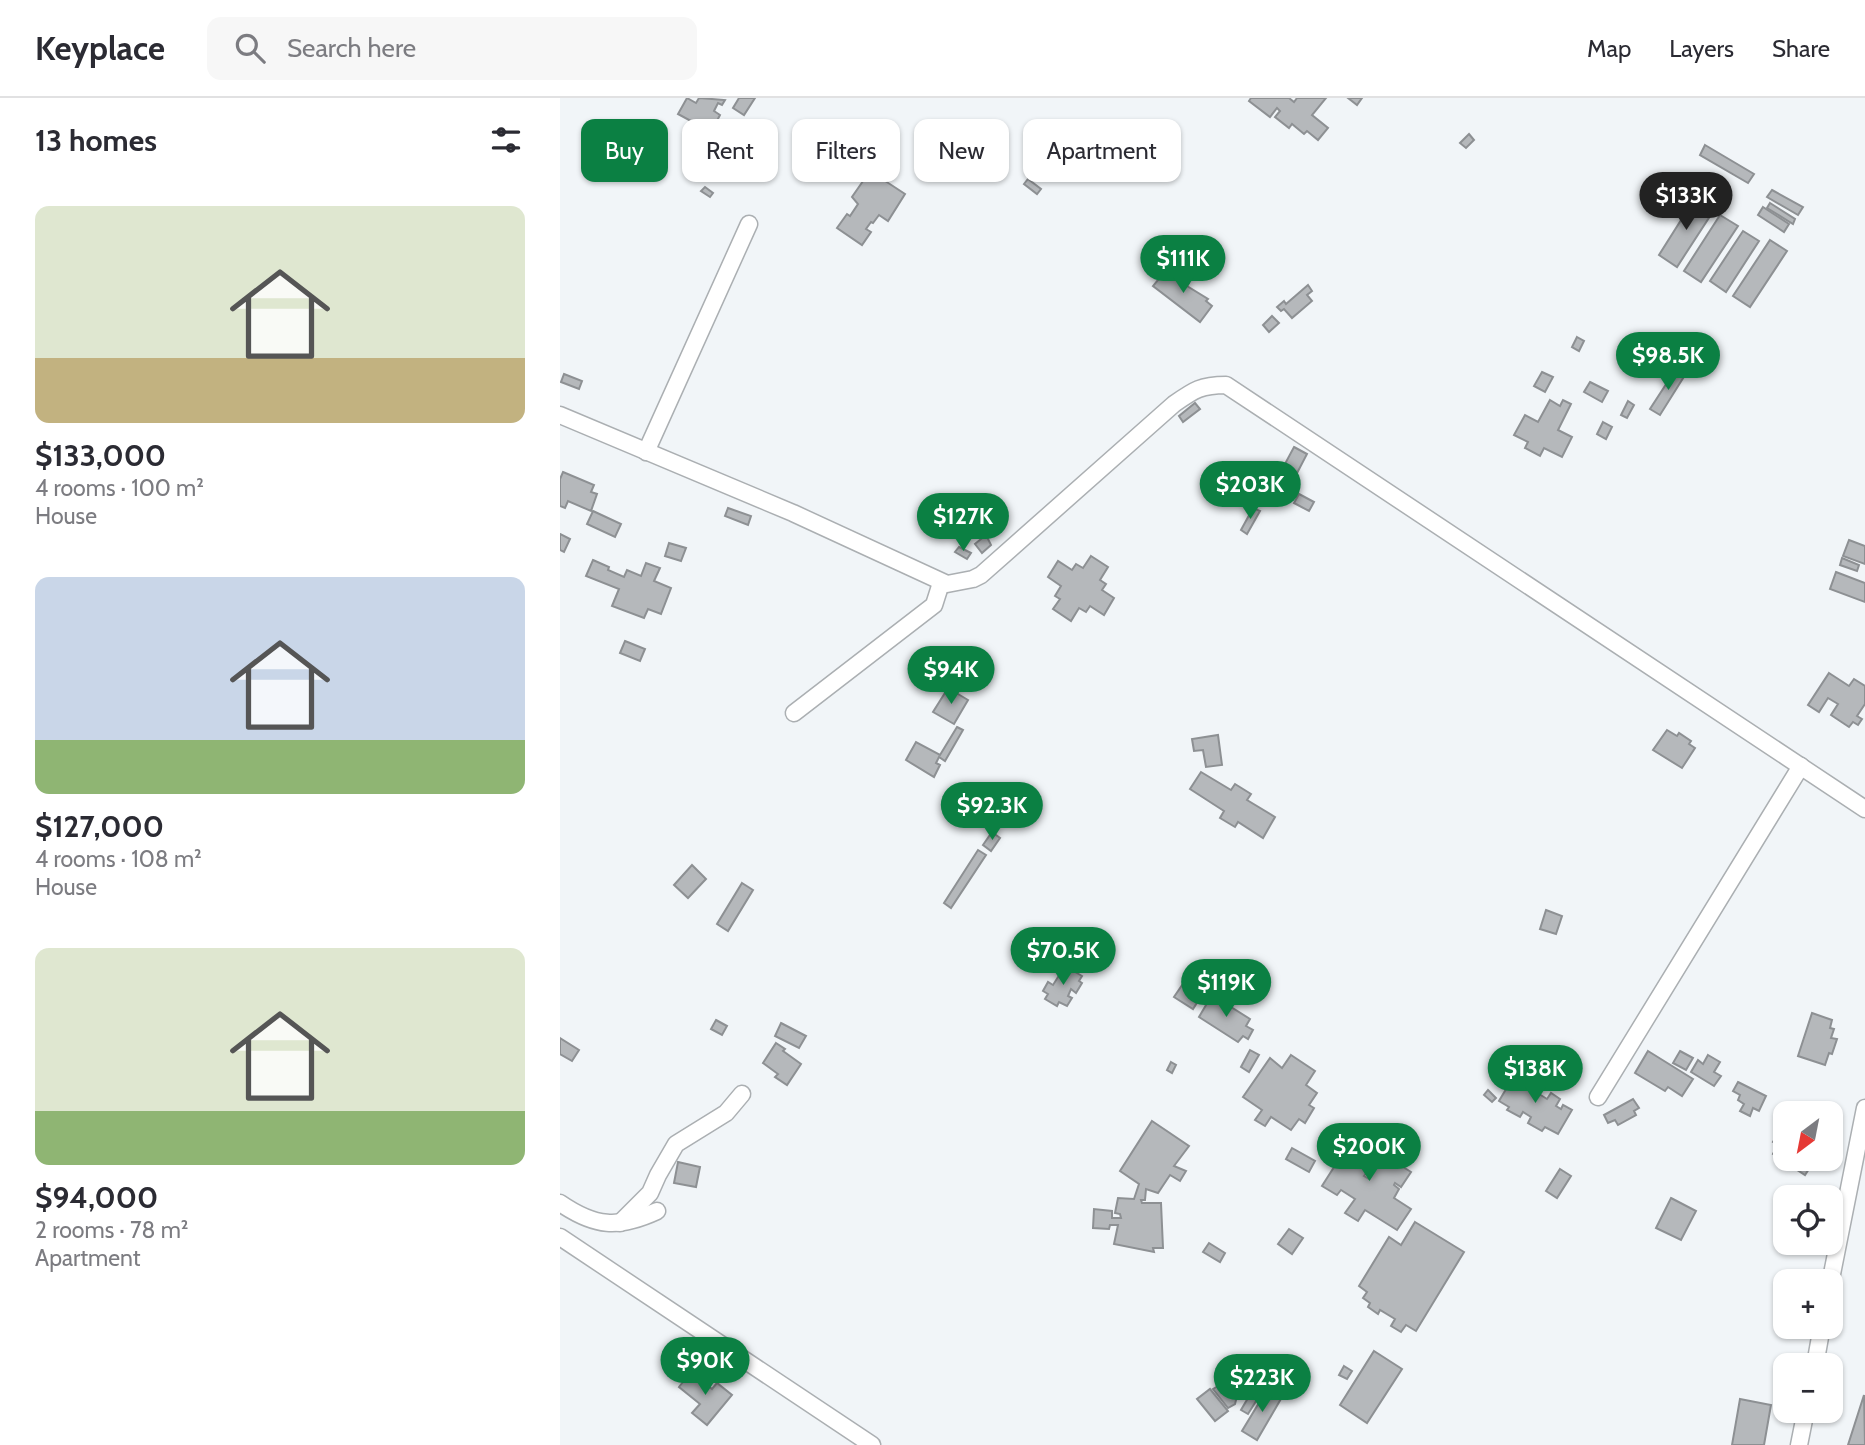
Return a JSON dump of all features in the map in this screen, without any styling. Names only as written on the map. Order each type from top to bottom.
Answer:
[{"type":"street","points":[[646,452],[749,223]]},
{"type":"street","points":[[560,415],[793,513],[941,583],[956,583],[981,575],[1174,404],[1194,390],[1208,385],[1226,385],[1865,809]]},
{"type":"street","points":[[794,713],[934,604],[941,583]]},
{"type":"street","points":[[1598,1097],[1801,766]]},
{"type":"street","points":[[620,1223],[650,1193],[676,1144],[726,1114],[742,1094]]},
{"type":"street","points":[[1833,1269],[1865,1108]]},
{"type":"street","points":[[560,1203],[592,1221],[620,1223],[657,1211]]},
{"type":"street","points":[[560,1237],[872,1445]]},
{"type":"street","points":[[1799,1445],[1803,1423]]},
{"type":"building","points":[[687,98],[696,103],[699,98],[725,100],[722,105],[718,103],[714,111],[720,115],[718,119],[687,119],[678,114]]},
{"type":"building","points":[[739,98],[755,98],[744,115],[733,108]]},
{"type":"building","points":[[1251,98],[1289,98],[1294,102],[1297,98],[1326,98],[1312,115],[1328,128],[1318,140],[1307,131],[1304,134],[1292,124],[1289,128],[1275,117],[1280,111],[1277,108],[1270,117],[1249,101]]},
{"type":"building","points":[[1348,98],[1362,98],[1357,105]]},
{"type":"building","points":[[1469,134],[1474,140],[1466,148],[1460,143]]},
{"type":"building","points":[[1705,145],[1754,174],[1748,183],[1700,155]]},
{"type":"building","points":[[862,182],[887,182],[905,194],[888,221],[879,215],[871,222],[866,229],[871,232],[862,245],[837,228],[858,204],[852,197]]},
{"type":"building","points":[[1032,182],[1041,189],[1037,194],[1024,184]]},
{"type":"building","points":[[705,187],[713,193],[710,197],[701,191]]},
{"type":"building","points":[[1772,190],[1803,207],[1798,215],[1767,197]]},
{"type":"building","points":[[1695,198],[1714,210],[1677,267],[1659,255]]},
{"type":"building","points":[[1770,203],[1795,219],[1793,224],[1767,208]]},
{"type":"building","points":[[1763,207],[1789,224],[1784,232],[1758,215]]},
{"type":"building","points":[[1720,215],[1738,226],[1701,282],[1684,271]]},
{"type":"building","points":[[1743,231],[1759,241],[1726,292],[1710,281]]},
{"type":"building","points":[[1770,240],[1787,251],[1750,307],[1733,296]]},
{"type":"building","points":[[1166,270],[1173,275],[1175,273],[1189,283],[1187,286],[1208,299],[1206,301],[1212,306],[1200,322],[1153,286]]},
{"type":"building","points":[[1308,285],[1312,291],[1307,295],[1312,301],[1292,318],[1284,309],[1281,311],[1277,307],[1284,301],[1286,304]]},
{"type":"building","points":[[1272,316],[1279,323],[1269,332],[1263,325]]},
{"type":"building","points":[[1577,337],[1584,341],[1579,351],[1572,347]]},
{"type":"building","points":[[1676,369],[1685,375],[1660,415],[1650,409]]},
{"type":"building","points":[[1542,372],[1553,377],[1545,392],[1534,386]]},
{"type":"building","points":[[564,374],[582,381],[579,389],[561,382]]},
{"type":"building","points":[[1590,382],[1608,391],[1602,402],[1584,392]]},
{"type":"building","points":[[1550,400],[1560,406],[1563,400],[1571,404],[1558,430],[1572,437],[1562,457],[1544,448],[1540,456],[1525,448],[1528,442],[1514,435],[1525,415],[1538,422]]},
{"type":"building","points":[[1628,401],[1634,405],[1627,418],[1621,415]]},
{"type":"building","points":[[1195,403],[1200,409],[1183,422],[1179,416]]},
{"type":"building","points":[[1603,422],[1612,427],[1606,439],[1597,434]]},
{"type":"building","points":[[1294,447],[1307,454],[1284,498],[1271,490]]},
{"type":"building","points":[[563,472],[594,485],[591,492],[597,494],[591,511],[568,501],[565,508],[560,506],[560,479]]},
{"type":"building","points":[[1299,494],[1314,502],[1309,511],[1294,503]]},
{"type":"building","points":[[728,508],[751,516],[748,525],[725,516]]},
{"type":"building","points":[[1253,508],[1260,511],[1247,534],[1241,530]]},
{"type":"building","points":[[593,511],[621,524],[615,537],[587,524]]},
{"type":"building","points":[[560,534],[570,539],[564,552],[560,550]]},
{"type":"building","points":[[986,535],[991,545],[982,553],[975,544]]},
{"type":"building","points":[[1849,540],[1865,546],[1865,564],[1843,556]]},
{"type":"building","points":[[669,543],[686,548],[681,561],[665,556]]},
{"type":"building","points":[[959,547],[971,553],[967,559],[955,552]]},
{"type":"building","points":[[1091,556],[1108,567],[1100,580],[1106,584],[1102,590],[1114,598],[1104,615],[1090,606],[1086,612],[1079,608],[1071,621],[1053,609],[1060,599],[1055,596],[1061,586],[1048,577],[1058,561],[1072,570],[1076,564],[1083,568]]},
{"type":"building","points":[[1842,558],[1859,565],[1857,571],[1840,565]]},
{"type":"building","points":[[593,560],[624,577],[627,570],[641,576],[646,563],[660,568],[654,581],[671,588],[661,614],[648,609],[644,618],[612,606],[619,589],[586,576]]},
{"type":"building","points":[[1836,572],[1865,583],[1865,602],[1830,589]]},
{"type":"building","points":[[625,641],[645,649],[640,661],[620,653]]},
{"type":"building","points":[[1829,673],[1849,686],[1854,679],[1865,686],[1865,704],[1857,716],[1862,719],[1858,725],[1853,722],[1849,727],[1831,715],[1838,704],[1828,698],[1819,712],[1808,705]]},
{"type":"building","points":[[948,688],[968,700],[954,724],[933,712]]},
{"type":"building","points":[[957,727],[963,730],[945,761],[939,757],[936,763],[940,765],[934,777],[906,760],[916,742],[940,755]]},
{"type":"building","points":[[1667,730],[1677,736],[1679,733],[1691,741],[1689,744],[1695,748],[1682,768],[1653,750]]},
{"type":"building","points":[[1218,735],[1222,765],[1206,767],[1203,750],[1194,751],[1192,739]]},
{"type":"building","points":[[1201,772],[1231,790],[1235,784],[1251,794],[1247,800],[1275,817],[1263,838],[1238,822],[1235,827],[1220,818],[1224,811],[1190,789]]},
{"type":"building","points":[[992,832],[1000,838],[991,851],[983,845]]},
{"type":"building","points":[[978,850],[986,855],[951,908],[944,903]]},
{"type":"building","points":[[692,865],[706,879],[688,898],[674,885]]},
{"type":"building","points":[[742,883],[753,890],[728,931],[717,924]]},
{"type":"building","points":[[1546,910],[1562,916],[1556,934],[1540,929]]},
{"type":"building","points":[[1065,966],[1082,976],[1079,981],[1082,983],[1076,993],[1071,989],[1068,996],[1072,998],[1067,1006],[1059,1002],[1057,1006],[1045,999],[1048,994],[1043,991],[1048,982],[1053,985]]},
{"type":"building","points":[[1187,978],[1205,990],[1193,1009],[1174,997]]},
{"type":"building","points":[[1212,995],[1250,1019],[1246,1026],[1253,1030],[1248,1039],[1243,1036],[1238,1042],[1199,1017]]},
{"type":"building","points":[[1812,1013],[1832,1020],[1830,1028],[1834,1029],[1831,1038],[1837,1039],[1825,1065],[1798,1056]]},
{"type":"building","points":[[716,1020],[727,1026],[722,1035],[711,1029]]},
{"type":"building","points":[[781,1023],[806,1036],[799,1048],[775,1036]]},
{"type":"building","points":[[560,1038],[579,1050],[572,1061],[560,1054]]},
{"type":"building","points":[[776,1043],[801,1064],[787,1085],[775,1077],[778,1074],[763,1063]]},
{"type":"building","points":[[1250,1050],[1259,1055],[1249,1072],[1241,1067]]},
{"type":"building","points":[[1648,1051],[1693,1079],[1682,1096],[1668,1087],[1665,1091],[1635,1073]]},
{"type":"building","points":[[1680,1051],[1693,1058],[1686,1070],[1673,1063]]},
{"type":"building","points":[[1291,1055],[1315,1071],[1306,1085],[1317,1093],[1309,1105],[1314,1108],[1305,1123],[1299,1119],[1291,1130],[1271,1117],[1265,1126],[1255,1120],[1262,1110],[1243,1097],[1270,1058],[1282,1068]]},
{"type":"building","points":[[1708,1055],[1720,1062],[1714,1072],[1721,1076],[1714,1086],[1691,1072],[1698,1060],[1703,1064]]},
{"type":"building","points":[[1171,1062],[1176,1065],[1172,1073],[1167,1070]]},
{"type":"building","points":[[1515,1074],[1525,1080],[1522,1085],[1527,1088],[1531,1080],[1540,1086],[1536,1092],[1547,1099],[1551,1093],[1560,1099],[1556,1106],[1561,1109],[1563,1105],[1572,1110],[1558,1134],[1545,1127],[1542,1131],[1528,1123],[1531,1117],[1523,1112],[1520,1117],[1507,1110],[1509,1107],[1499,1101]]},
{"type":"building","points":[[1738,1082],[1766,1096],[1759,1111],[1753,1108],[1750,1116],[1740,1111],[1744,1104],[1738,1100],[1740,1095],[1733,1091]]},
{"type":"building","points":[[1488,1090],[1496,1098],[1492,1102],[1484,1095]]},
{"type":"building","points":[[1633,1099],[1639,1108],[1634,1111],[1636,1115],[1618,1125],[1615,1120],[1608,1123],[1604,1115]]},
{"type":"building","points":[[1152,1121],[1189,1146],[1174,1166],[1186,1171],[1180,1181],[1170,1175],[1158,1193],[1146,1189],[1145,1200],[1141,1200],[1142,1203],[1161,1203],[1163,1248],[1153,1248],[1154,1252],[1114,1244],[1118,1225],[1110,1225],[1109,1229],[1093,1228],[1094,1209],[1112,1211],[1112,1218],[1121,1218],[1120,1214],[1115,1213],[1118,1198],[1134,1199],[1139,1184],[1120,1171]]},
{"type":"building","points":[[1359,1133],[1366,1135],[1365,1138],[1380,1148],[1373,1159],[1376,1161],[1364,1176],[1369,1179],[1381,1159],[1389,1164],[1392,1160],[1411,1172],[1401,1187],[1395,1183],[1394,1185],[1399,1189],[1394,1198],[1411,1209],[1397,1230],[1365,1210],[1358,1221],[1345,1213],[1355,1199],[1341,1190],[1337,1195],[1322,1186],[1343,1153],[1338,1150],[1342,1144],[1345,1146],[1350,1138],[1354,1141]]},
{"type":"building","points":[[1292,1148],[1315,1161],[1309,1172],[1286,1159]]},
{"type":"building","points":[[678,1162],[700,1167],[696,1187],[674,1183]]},
{"type":"building","points":[[1560,1169],[1571,1176],[1557,1198],[1546,1191]]},
{"type":"building","points":[[1671,1198],[1696,1211],[1681,1240],[1656,1228]]},
{"type":"building","points":[[1415,1222],[1464,1252],[1416,1331],[1406,1325],[1401,1332],[1391,1326],[1395,1319],[1380,1310],[1378,1314],[1368,1307],[1370,1303],[1363,1298],[1367,1292],[1359,1286],[1389,1237],[1401,1245]]},
{"type":"building","points":[[1289,1229],[1303,1238],[1292,1254],[1278,1244]]},
{"type":"building","points":[[1209,1243],[1225,1253],[1220,1262],[1203,1252]]},
{"type":"building","points":[[1374,1351],[1402,1369],[1367,1423],[1340,1405]]},
{"type":"building","points":[[1344,1366],[1352,1371],[1347,1379],[1339,1375]]},
{"type":"building","points":[[691,1372],[712,1389],[717,1383],[732,1395],[707,1425],[692,1413],[700,1404],[679,1387]]},
{"type":"building","points":[[1228,1385],[1237,1396],[1235,1404],[1228,1408],[1213,1389]]},
{"type":"building","points":[[1268,1388],[1282,1397],[1257,1440],[1242,1431]]},
{"type":"building","points":[[1210,1389],[1228,1411],[1215,1421],[1197,1399]]},
{"type":"building","points":[[1251,1393],[1258,1398],[1248,1414],[1241,1410]]},
{"type":"building","points":[[1864,1395],[1865,1445],[1848,1445]]},
{"type":"building","points":[[1740,1399],[1771,1405],[1764,1445],[1732,1445]]}]
